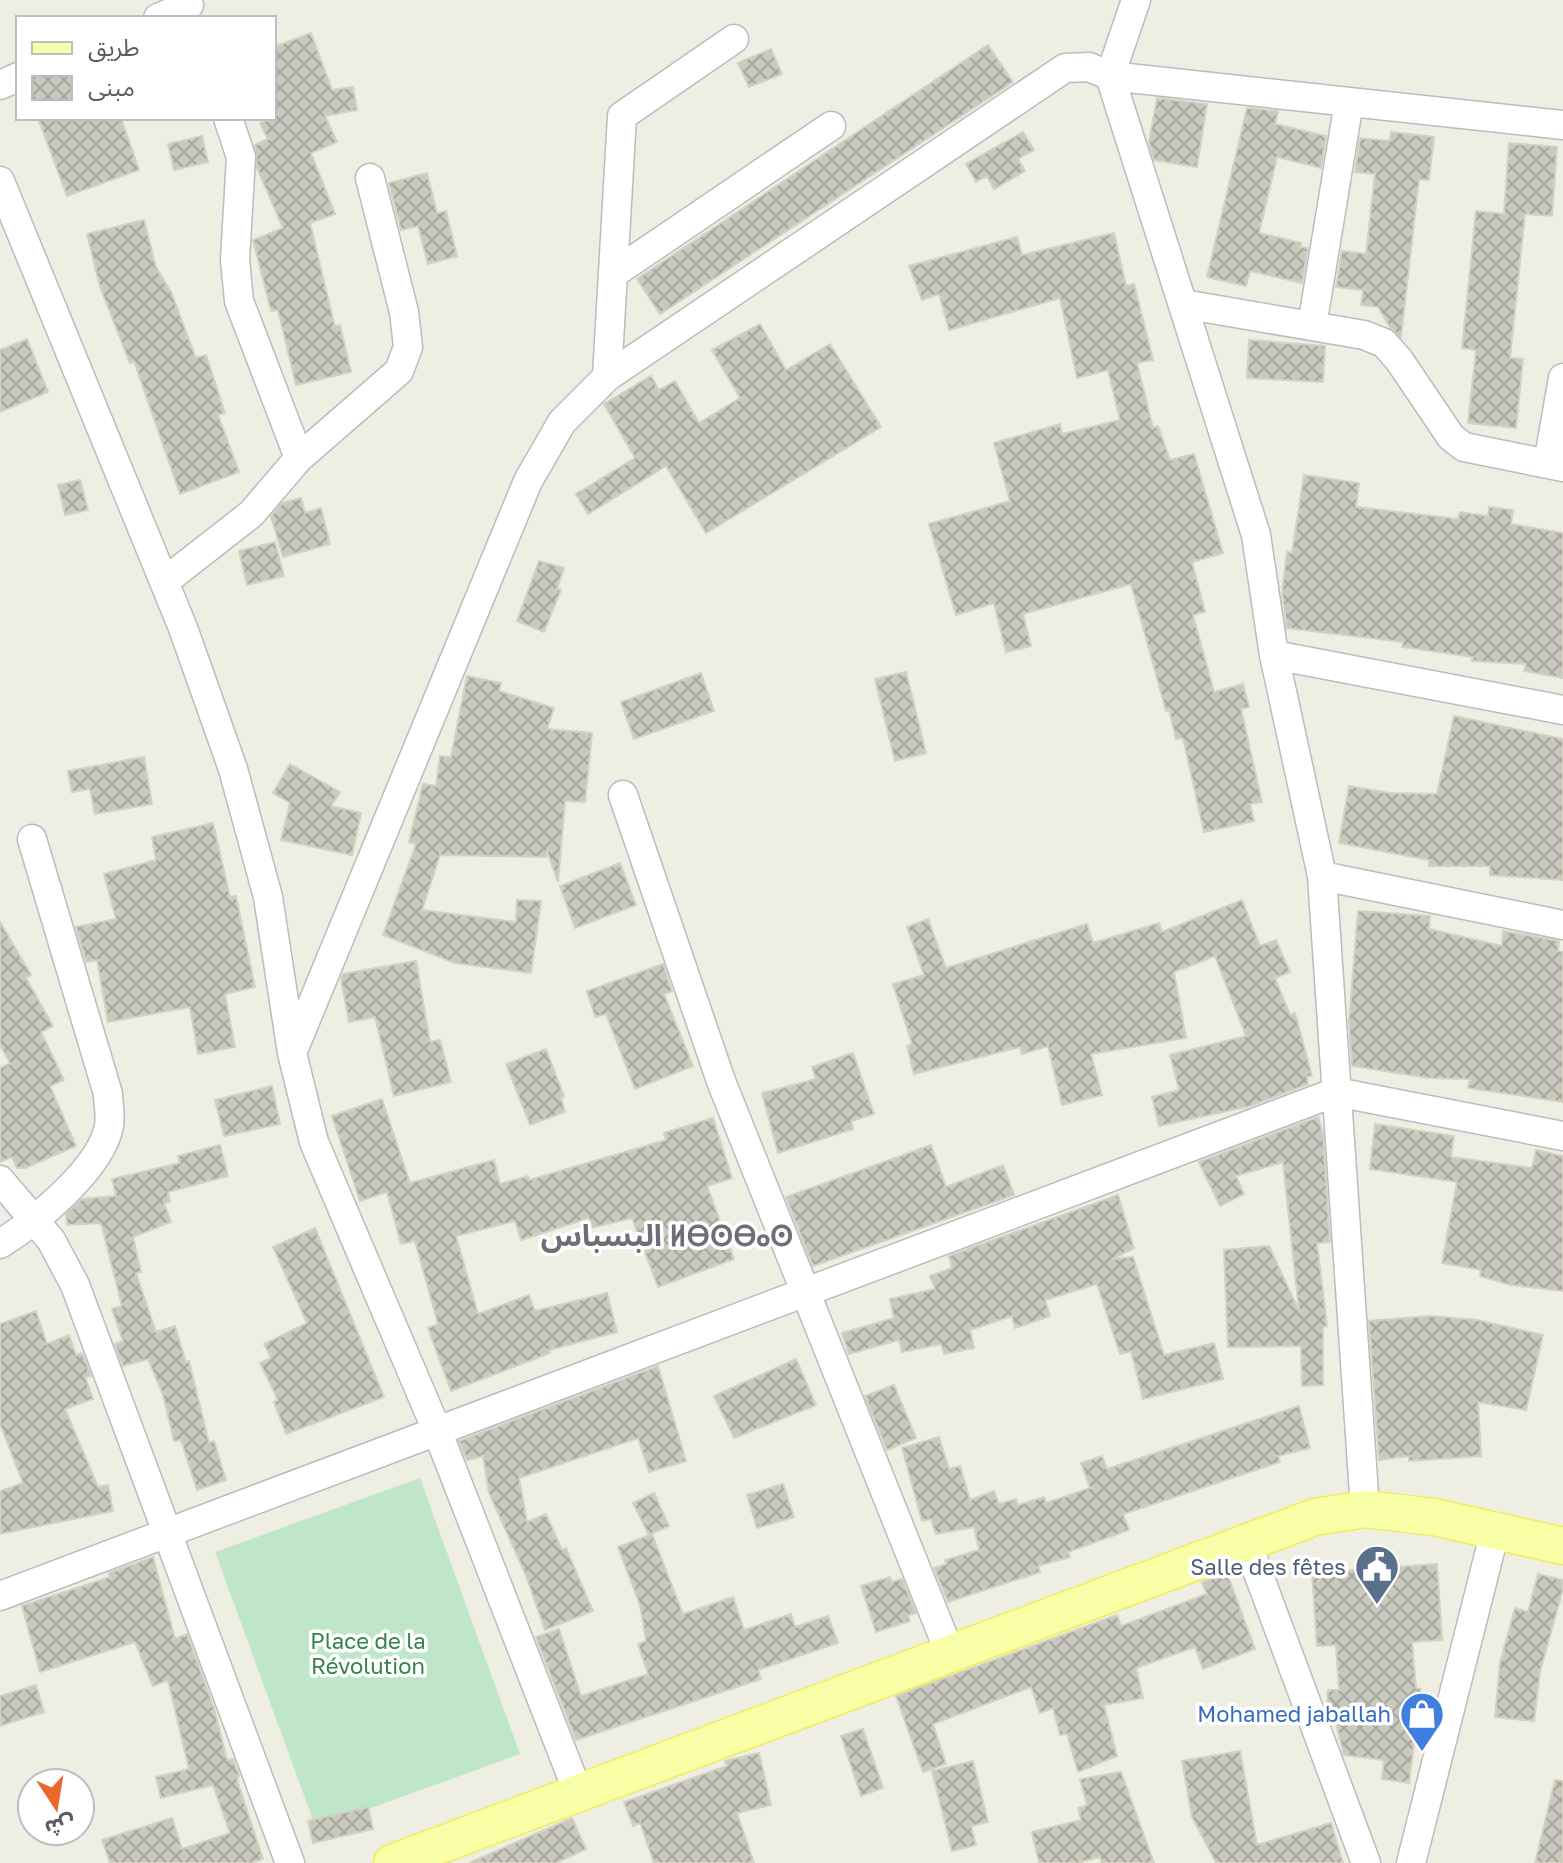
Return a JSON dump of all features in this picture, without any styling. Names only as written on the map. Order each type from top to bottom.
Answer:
[{"type":"main road","points":[[392,1863],[446,1854],[579,1795],[1315,1517],[1365,1509],[1434,1517],[1563,1546]]},
{"type":"street","points":[[1136,0],[1110,76],[1256,535],[1274,655],[1322,876],[1365,1509]]},
{"type":"street","points":[[164,16],[190,8]]},
{"type":"street","points":[[607,377],[622,116],[734,39]]},
{"type":"street","points":[[292,1053],[528,481],[562,422],[607,377],[1065,68],[1089,67],[1110,76],[1563,125]]},
{"type":"street","points":[[1312,326],[1349,102]]},
{"type":"street","points":[[229,120],[241,157],[235,260],[239,301],[299,458]]},
{"type":"street","points":[[613,274],[831,126]]},
{"type":"street","points":[[164,582],[251,514],[299,458],[399,371],[408,347],[404,312],[370,178]]},
{"type":"street","points":[[0,181],[9,228],[164,582],[233,769],[264,882],[292,1053],[314,1142],[438,1433],[579,1795]]},
{"type":"street","points":[[1183,304],[1364,335],[1384,343],[1451,437],[1464,447],[1556,465],[1563,378]]},
{"type":"street","points":[[1274,655],[1563,710]]},
{"type":"street","points":[[623,795],[721,1081],[951,1656]]},
{"type":"street","points":[[0,1244],[37,1221],[97,1154],[109,1126],[108,1094],[32,839]]},
{"type":"street","points":[[1322,876],[1563,925]]},
{"type":"street","points":[[0,1596],[1336,1092],[1563,1136]]},
{"type":"street","points":[[0,1180],[51,1240],[75,1285],[170,1533],[290,1863]]},
{"type":"street","points":[[1411,1863],[1495,1531]]},
{"type":"street","points":[[1247,1543],[1366,1863]]},
{"type":"green space","name":"Place de la Révolution","points":[[420,1478],[520,1754],[316,1828],[215,1552]]},
{"type":"building","points":[[311,33],[332,90],[353,87],[357,110],[325,116],[337,142],[311,153],[335,214],[310,223],[335,327],[340,325],[351,372],[296,385],[278,310],[271,311],[253,240],[283,228],[257,168],[255,145],[268,139],[260,123],[276,120],[276,46]]},
{"type":"building","points":[[988,45],[1013,82],[660,314],[637,279]]},
{"type":"building","points":[[771,49],[782,74],[749,87],[738,63]]},
{"type":"building","points":[[1157,98],[1207,104],[1197,167],[1154,160],[1149,142]]},
{"type":"building","points":[[1247,108],[1278,111],[1275,124],[1326,136],[1321,168],[1277,157],[1259,233],[1301,243],[1300,247],[1308,248],[1302,283],[1250,271],[1246,286],[1207,277]]},
{"type":"building","points":[[39,120],[122,120],[139,170],[67,196]]},
{"type":"building","points":[[1023,132],[1034,150],[1018,159],[1025,171],[994,189],[987,176],[976,182],[966,164]]},
{"type":"building","points":[[1391,132],[1434,137],[1429,180],[1419,179],[1401,337],[1390,327],[1378,307],[1361,305],[1363,290],[1336,287],[1342,251],[1366,254],[1375,174],[1355,172],[1360,138],[1390,141]]},
{"type":"building","points":[[202,136],[208,162],[174,170],[168,144]]},
{"type":"building","points":[[1509,143],[1557,147],[1552,216],[1525,214],[1510,358],[1523,359],[1516,428],[1468,423],[1476,350],[1462,348],[1476,211],[1504,214]]},
{"type":"building","points":[[427,173],[437,213],[446,211],[457,256],[428,264],[418,226],[401,230],[389,183]]},
{"type":"building","points":[[144,220],[156,267],[171,292],[196,358],[206,355],[225,413],[218,415],[239,472],[180,494],[134,361],[130,363],[100,287],[87,234]]},
{"type":"building","points":[[1114,233],[1126,286],[1134,284],[1153,360],[1137,363],[1153,428],[1158,426],[1170,460],[1194,454],[1223,553],[1192,562],[1205,612],[1193,615],[1214,692],[1243,684],[1249,707],[1241,709],[1262,802],[1250,804],[1254,821],[1204,832],[1183,738],[1176,739],[1169,710],[1166,711],[1131,584],[1023,614],[1031,646],[1006,652],[994,603],[956,615],[929,524],[1010,501],[994,443],[1060,424],[1062,434],[1120,420],[1108,370],[1077,378],[1060,298],[949,330],[939,294],[922,300],[909,266],[1017,237],[1022,255]]},
{"type":"building","points":[[760,324],[786,370],[830,344],[881,427],[706,533],[666,466],[588,514],[576,494],[635,458],[604,404],[651,376],[659,390],[675,381],[699,423],[740,398],[712,350]]},
{"type":"building","points":[[27,339],[48,392],[0,412],[0,350]]},
{"type":"building","points":[[1249,340],[1325,346],[1323,382],[1247,378]]},
{"type":"building","points":[[1304,475],[1359,483],[1356,507],[1458,519],[1460,512],[1488,516],[1489,507],[1513,510],[1511,524],[1563,533],[1563,678],[1524,671],[1526,664],[1472,661],[1473,657],[1402,647],[1403,642],[1287,628],[1282,592],[1287,552],[1292,553]]},
{"type":"building","points":[[80,480],[88,510],[65,515],[58,485]]},
{"type":"building","points":[[301,498],[305,513],[321,508],[330,544],[283,557],[271,516],[282,503]]},
{"type":"building","points":[[275,542],[284,576],[247,585],[239,551]]},
{"type":"building","points":[[539,561],[564,568],[557,589],[561,590],[544,632],[517,621]]},
{"type":"building","points":[[906,672],[926,753],[895,761],[875,679]]},
{"type":"building","points":[[701,673],[714,711],[634,739],[621,702]]},
{"type":"building","points":[[467,676],[501,683],[499,691],[554,708],[547,729],[592,733],[585,802],[565,801],[558,882],[547,851],[546,857],[440,855],[422,910],[516,922],[517,900],[541,901],[531,973],[455,963],[383,935],[416,844],[409,842],[423,784],[436,786],[440,756],[451,757]]},
{"type":"building","points":[[1454,716],[1563,739],[1563,880],[1490,875],[1490,866],[1429,866],[1429,860],[1339,843],[1349,786],[1389,793],[1437,794]]},
{"type":"building","points":[[144,757],[152,804],[95,814],[90,789],[72,792],[68,771]]},
{"type":"building","points":[[290,764],[340,792],[331,806],[361,813],[352,855],[281,840],[290,803],[273,793]]},
{"type":"building","points":[[213,823],[230,897],[236,896],[255,987],[225,994],[235,1047],[198,1054],[190,1007],[108,1022],[97,960],[86,962],[76,927],[116,919],[104,874],[156,860],[152,837]]},
{"type":"building","points":[[620,863],[636,905],[575,928],[560,886]]},
{"type":"building","points":[[1242,900],[1260,946],[1276,940],[1290,972],[1275,978],[1290,1015],[1295,1013],[1312,1076],[1307,1077],[1308,1084],[1250,1106],[1159,1126],[1152,1097],[1179,1090],[1170,1055],[1246,1036],[1215,956],[1174,972],[1186,1038],[1091,1054],[1102,1095],[1062,1105],[1048,1046],[1022,1054],[1020,1047],[914,1074],[907,1046],[912,1044],[893,984],[924,975],[907,927],[928,919],[946,968],[1087,924],[1093,943],[1159,923],[1162,932]]},
{"type":"building","points":[[1358,911],[1430,916],[1429,929],[1502,946],[1503,931],[1559,941],[1558,951],[1563,952],[1563,1102],[1468,1088],[1470,1079],[1429,1078],[1352,1066],[1349,1021]]},
{"type":"building","points":[[0,922],[31,975],[26,978],[53,1026],[41,1032],[64,1080],[50,1086],[76,1146],[25,1168],[17,1168],[12,1157],[0,1162],[0,1068],[10,1063],[0,1045]]},
{"type":"building","points":[[416,961],[430,1042],[440,1040],[451,1082],[394,1096],[375,1017],[349,1022],[341,979],[343,974]]},
{"type":"building","points":[[663,964],[672,991],[664,994],[693,1066],[635,1089],[606,1014],[595,1017],[587,991]]},
{"type":"building","points":[[546,1049],[564,1096],[561,1098],[565,1112],[530,1125],[506,1064]]},
{"type":"building","points":[[853,1053],[874,1114],[851,1121],[853,1129],[778,1153],[762,1093],[816,1079],[812,1067]]},
{"type":"building","points":[[272,1086],[280,1124],[224,1136],[215,1100]]},
{"type":"building","points":[[382,1099],[410,1183],[494,1160],[500,1184],[528,1176],[529,1180],[666,1140],[664,1133],[713,1118],[732,1178],[707,1186],[734,1259],[658,1287],[632,1218],[591,1228],[589,1218],[521,1240],[515,1221],[456,1236],[478,1314],[529,1295],[535,1311],[607,1293],[617,1332],[549,1350],[550,1353],[451,1391],[428,1328],[438,1324],[415,1241],[401,1244],[387,1192],[360,1201],[332,1116]]},
{"type":"building","points":[[1318,1117],[1323,1134],[1330,1242],[1317,1243],[1327,1326],[1323,1327],[1323,1385],[1302,1386],[1301,1346],[1228,1347],[1224,1250],[1269,1246],[1299,1311],[1283,1162],[1236,1176],[1244,1194],[1220,1206],[1199,1162]]},
{"type":"building","points":[[1375,1124],[1454,1136],[1451,1157],[1532,1168],[1536,1150],[1563,1156],[1563,1291],[1511,1285],[1480,1276],[1481,1270],[1442,1263],[1457,1182],[1370,1169]]},
{"type":"building","points":[[220,1145],[228,1176],[168,1192],[170,1202],[164,1203],[171,1222],[133,1237],[141,1272],[136,1273],[156,1332],[175,1326],[186,1362],[189,1361],[209,1443],[214,1441],[226,1480],[197,1490],[181,1440],[174,1441],[163,1395],[148,1359],[123,1366],[115,1344],[123,1341],[112,1309],[122,1306],[101,1223],[67,1225],[66,1214],[82,1199],[116,1196],[112,1179],[180,1163],[178,1156]]},
{"type":"building","points":[[931,1145],[946,1187],[1003,1165],[1014,1195],[813,1266],[786,1197]]},
{"type":"building","points":[[1118,1195],[1134,1248],[1112,1259],[1133,1257],[1164,1355],[1214,1343],[1223,1379],[1143,1399],[1131,1351],[1120,1354],[1097,1284],[1045,1300],[1050,1316],[1015,1328],[1012,1316],[970,1330],[974,1348],[944,1354],[941,1344],[902,1352],[899,1340],[849,1354],[842,1333],[894,1318],[890,1299],[935,1289],[930,1276],[952,1268],[949,1256]]},
{"type":"building","points":[[315,1228],[384,1397],[286,1434],[274,1402],[278,1400],[260,1363],[271,1358],[264,1344],[307,1323],[273,1247]]},
{"type":"building","points":[[36,1311],[47,1344],[69,1335],[76,1355],[82,1353],[91,1376],[85,1377],[93,1399],[65,1409],[98,1487],[108,1485],[113,1511],[0,1534],[0,1491],[23,1483],[0,1424],[0,1324]]},
{"type":"building","points":[[1431,1316],[1477,1320],[1543,1335],[1526,1410],[1478,1402],[1481,1456],[1409,1461],[1409,1456],[1379,1460],[1369,1321]]},
{"type":"building","points":[[796,1359],[816,1405],[734,1438],[714,1396]]},
{"type":"building","points":[[658,1366],[686,1461],[649,1472],[638,1438],[519,1478],[527,1522],[546,1514],[562,1550],[566,1548],[593,1611],[545,1630],[525,1573],[489,1493],[483,1456],[467,1460],[459,1441]]},
{"type":"building","points":[[894,1385],[916,1438],[887,1450],[865,1396]]},
{"type":"building","points":[[1299,1406],[1310,1448],[1278,1456],[1280,1462],[1123,1514],[1129,1530],[1068,1552],[1070,1557],[1038,1566],[1040,1572],[948,1602],[934,1568],[947,1564],[945,1560],[979,1550],[974,1527],[936,1534],[931,1519],[922,1521],[902,1448],[939,1437],[949,1469],[960,1466],[970,1500],[994,1491],[999,1504],[1016,1499],[1018,1505],[1044,1497],[1046,1503],[1090,1488],[1081,1463],[1102,1456],[1107,1469]]},
{"type":"building","points":[[783,1484],[794,1517],[757,1528],[747,1495]]},
{"type":"building","points":[[654,1493],[669,1526],[649,1535],[633,1503]]},
{"type":"building","points":[[652,1534],[683,1614],[733,1597],[744,1630],[791,1614],[795,1627],[828,1616],[838,1643],[758,1670],[761,1679],[576,1740],[536,1637],[559,1629],[581,1696],[648,1674],[638,1644],[646,1641],[640,1605],[618,1547]]},
{"type":"building","points":[[153,1557],[175,1639],[187,1634],[214,1708],[227,1760],[233,1759],[239,1775],[237,1780],[263,1859],[251,1863],[110,1863],[102,1840],[172,1818],[182,1849],[230,1833],[213,1785],[161,1798],[156,1777],[189,1769],[168,1680],[153,1686],[135,1642],[40,1672],[22,1606],[110,1577],[109,1573]]},
{"type":"building","points":[[1437,1564],[1442,1640],[1412,1642],[1416,1688],[1421,1689],[1409,1783],[1382,1779],[1384,1760],[1344,1755],[1336,1723],[1332,1723],[1327,1708],[1328,1690],[1339,1690],[1336,1645],[1317,1646],[1312,1573]]},
{"type":"building","points":[[1227,1573],[1255,1649],[1203,1669],[1195,1647],[1136,1668],[1143,1698],[1104,1705],[1117,1756],[1078,1772],[1067,1734],[1060,1735],[1053,1708],[1040,1713],[1031,1687],[933,1724],[946,1764],[923,1772],[896,1696],[1117,1615],[1121,1626],[1207,1594],[1202,1582]]},
{"type":"building","points":[[1538,1574],[1563,1580],[1563,1589],[1540,1672],[1534,1721],[1495,1717],[1500,1663],[1515,1608],[1528,1612]]},
{"type":"building","points":[[890,1577],[892,1582],[902,1579],[916,1613],[908,1615],[910,1621],[876,1632],[861,1586]]},
{"type":"building","points":[[36,1685],[44,1712],[0,1726],[0,1696]]},
{"type":"building","points":[[863,1729],[883,1788],[861,1796],[841,1736]]},
{"type":"building","points":[[1240,1751],[1257,1845],[1331,1823],[1343,1863],[1216,1863],[1192,1817],[1182,1761]]},
{"type":"building","points":[[759,1753],[771,1805],[737,1813],[754,1863],[654,1863],[640,1823],[633,1826],[624,1802],[727,1766],[725,1761]]},
{"type":"building","points":[[973,1761],[988,1822],[971,1826],[976,1845],[952,1851],[932,1771]]},
{"type":"building","points":[[1121,1772],[1154,1863],[1102,1863],[1100,1857],[1077,1863],[1039,1863],[1032,1832],[1081,1820],[1078,1808],[1087,1805],[1080,1779]]},
{"type":"building","points":[[1555,1780],[1563,1781],[1563,1863],[1535,1863]]},
{"type":"building","points":[[368,1807],[373,1829],[313,1843],[308,1821]]},
{"type":"building","points":[[572,1818],[586,1849],[556,1863],[469,1863]]},
{"type":"place","name":"Salle des fêtes","points":[[1377,1606]]},
{"type":"place","name":"Mohamed jaballah","points":[[1422,1753]]},
{"type":"district","name":"البسباس ⵍⴱⵙⴱⴰⵙ","points":[[667,1236]]}]
